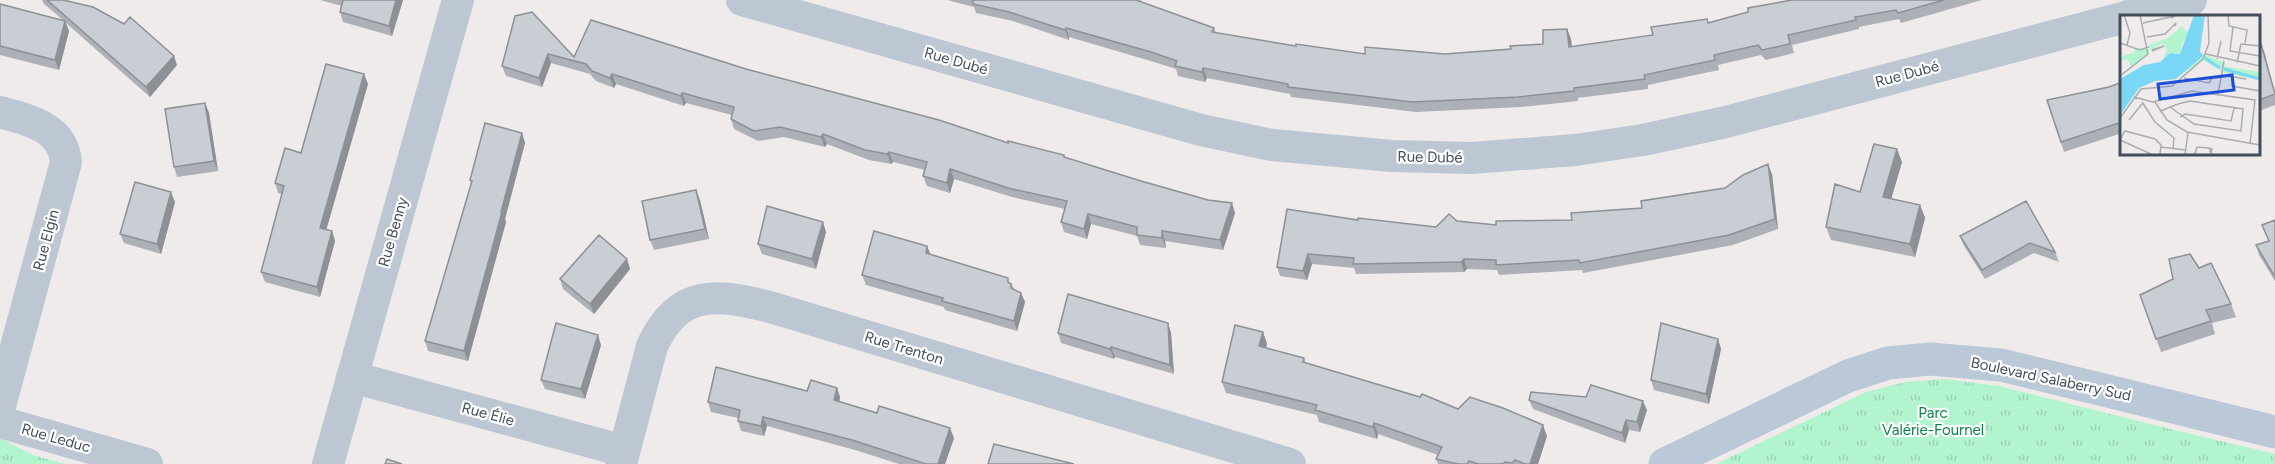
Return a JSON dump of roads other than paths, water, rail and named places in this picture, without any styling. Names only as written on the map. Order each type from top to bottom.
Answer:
[{"type":"street","name":"Rue Benny","points":[[328,464],[458,0]]},
{"type":"street","name":"Rue Dubé","points":[[742,0],[1210,132],[1309,150],[1432,158],[1541,154],[1607,146],[1673,134],[2120,19]]},
{"type":"street","points":[[2132,15],[2191,0]]},
{"type":"street","name":"Rue Elgin","points":[[0,112],[43,126],[54,134],[65,153],[66,162],[0,406]]},
{"type":"street","name":"Rue Trenton","points":[[622,458],[652,346],[658,332],[667,320],[688,303],[717,297],[731,298],[770,308],[1290,464]]},
{"type":"street","name":"Boulevard Salaberry Sud","points":[[1665,464],[1848,376],[1888,363],[1930,359],[2001,365],[2275,432]]},
{"type":"street","name":"Rue Élie","points":[[352,377],[622,458]]},
{"type":"street","name":"Rue Leduc","points":[[0,422],[147,464]]},
{"type":"park label","name":"Parc Valérie-Fournel","points":[[1933,422]]}]
